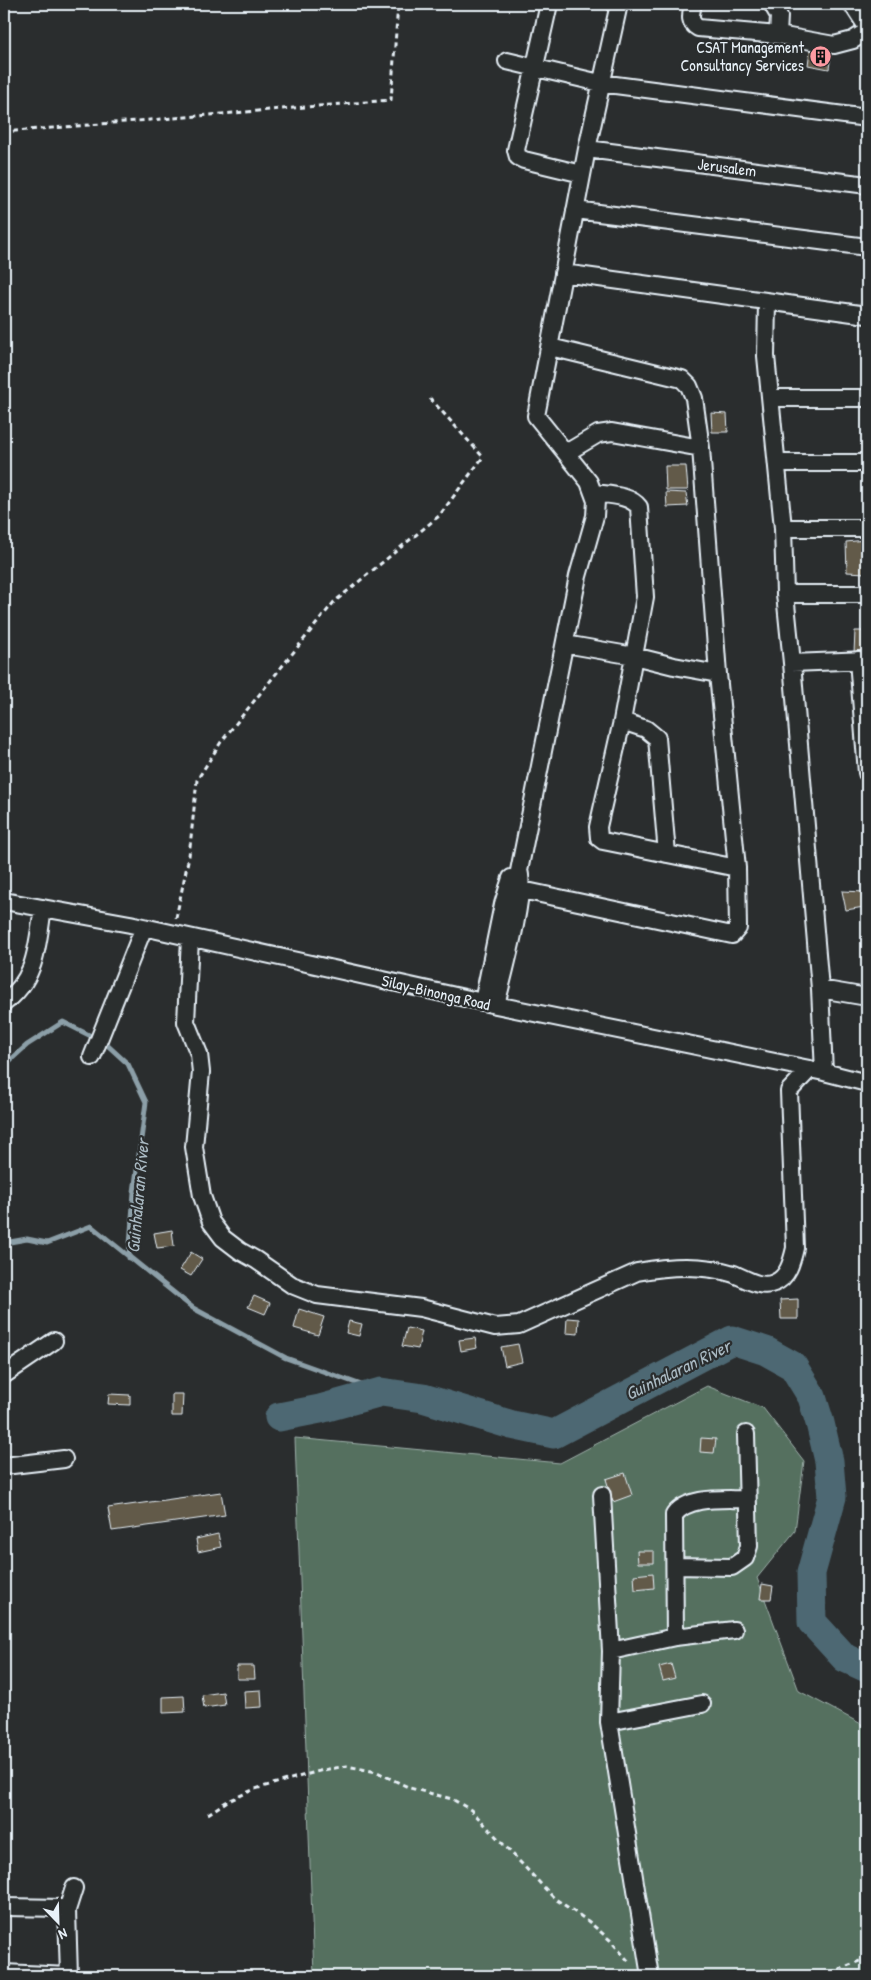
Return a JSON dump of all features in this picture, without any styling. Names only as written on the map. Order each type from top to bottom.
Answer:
[{"type":"street","points":[[549,4],[516,150],[518,157],[582,174]]},
{"type":"street","points":[[490,1004],[514,888],[522,878],[518,871],[578,576],[595,516],[595,493],[589,482],[536,416],[600,83],[620,4]]},
{"type":"street","points":[[693,4],[690,18],[698,28],[778,35],[834,45],[853,40],[867,32]]},
{"type":"street","points":[[772,4],[779,16],[778,35]]},
{"type":"street","points":[[852,4],[867,27]]},
{"type":"street","points":[[507,61],[600,83],[867,118]]},
{"type":"street","name":"Jerusalem","points":[[587,149],[867,185]]},
{"type":"street","points":[[576,210],[867,247]]},
{"type":"street","points":[[563,273],[767,303],[867,315]]},
{"type":"street","points":[[190,938],[186,1022],[200,1054],[201,1072],[194,1147],[202,1196],[211,1222],[223,1238],[292,1285],[317,1295],[421,1308],[495,1327],[519,1325],[638,1272],[656,1269],[711,1269],[723,1271],[763,1286],[779,1281],[790,1266],[795,1248],[789,1091],[817,1070],[820,989],[785,594],[783,528],[766,347],[767,303]]},
{"type":"street","points":[[514,888],[732,935],[738,928],[737,868],[694,398],[689,386],[682,379],[550,347]]},
{"type":"street","points":[[772,398],[867,398]]},
{"type":"street","points":[[566,453],[598,434],[612,432],[700,448]]},
{"type":"street","points":[[777,463],[867,463]]},
{"type":"street","points":[[595,493],[634,501],[639,508],[645,591],[622,721],[598,834],[603,840],[737,868]]},
{"type":"street","points":[[783,528],[867,528]]},
{"type":"street","points":[[785,594],[867,594]]},
{"type":"street","points":[[565,644],[634,656],[718,674]]},
{"type":"street","points":[[792,663],[863,660],[867,773]]},
{"type":"street","points":[[622,721],[646,728],[657,738],[667,854]]},
{"type":"street","name":"Silay-Binonga Road","points":[[4,901],[144,927],[490,1004],[817,1070],[867,1083]]},
{"type":"street","points":[[4,1003],[16,994],[34,965],[43,908]]},
{"type":"street","points":[[94,1054],[144,927]]},
{"type":"street","points":[[820,989],[867,997]]},
{"type":"street","points":[[4,1375],[54,1342]]},
{"type":"street","points":[[674,1566],[732,1567],[739,1564],[745,1558],[749,1546],[746,1434]]},
{"type":"street","points":[[4,1466],[64,1459]]},
{"type":"street","points":[[602,1495],[611,1650],[608,1722],[642,1973]]},
{"type":"street","points":[[675,1637],[674,1515],[679,1509],[701,1501],[747,1499]]},
{"type":"street","points":[[611,1650],[675,1637],[734,1630]]},
{"type":"street","points":[[608,1722],[702,1704]]},
{"type":"street","points":[[5,1974],[69,1976],[67,1910],[74,1888]]},
{"type":"street","points":[[4,1907],[64,1908],[67,1910]]},
{"type":"path","points":[[4,132],[391,100],[398,4]]},
{"type":"path","points":[[172,934],[189,856],[197,780],[221,742],[334,602],[439,516],[483,457],[428,396]]},
{"type":"path","points":[[208,1814],[226,1802],[255,1789],[323,1770],[346,1766],[378,1772],[410,1788],[452,1799],[471,1810],[554,1898],[588,1921],[610,1940],[642,1973]]},
{"type":"path","points":[[822,1976],[867,1958]]},
{"type":"green space","points":[[707,1386],[763,1408],[804,1461],[795,1531],[757,1578],[799,1691],[867,1727],[867,1976],[314,1976],[295,1438],[560,1463]]},
{"type":"building","name":"CSAT Management Consultancy Services","points":[[811,42],[832,46],[829,69],[808,65]]},
{"type":"building","points":[[711,413],[727,414],[728,432],[712,432]]},
{"type":"building","points":[[665,466],[686,466],[688,490],[666,490]]},
{"type":"building","points":[[666,492],[686,493],[688,506],[667,507]]},
{"type":"building","points":[[865,540],[866,573],[847,572],[846,542]]},
{"type":"building","points":[[855,631],[867,631],[867,653],[854,653]]},
{"type":"building","points":[[842,891],[865,892],[864,907],[846,910]]},
{"type":"building","points":[[172,1230],[174,1246],[157,1248],[154,1233]]},
{"type":"building","points":[[191,1252],[202,1259],[191,1276],[180,1270]]},
{"type":"building","points":[[254,1296],[270,1303],[265,1314],[248,1307]]},
{"type":"building","points":[[798,1299],[798,1319],[781,1319],[780,1300]]},
{"type":"building","points":[[299,1309],[324,1317],[318,1335],[294,1328]]},
{"type":"building","points":[[567,1318],[579,1319],[578,1334],[566,1333]]},
{"type":"building","points":[[349,1321],[362,1324],[359,1336],[346,1333]]},
{"type":"building","points":[[407,1328],[422,1331],[418,1349],[402,1346]]},
{"type":"building","points":[[475,1338],[477,1348],[461,1351],[459,1340]]},
{"type":"building","points":[[518,1344],[522,1362],[505,1366],[501,1347]]},
{"type":"building","points":[[109,1394],[130,1395],[130,1405],[108,1404]]},
{"type":"building","points":[[172,1394],[183,1394],[182,1416],[172,1416]]},
{"type":"building","points":[[701,1438],[716,1439],[714,1453],[700,1452]]},
{"type":"building","points":[[625,1473],[632,1495],[613,1502],[606,1479]]},
{"type":"building","points":[[221,1492],[225,1515],[112,1531],[108,1508]]},
{"type":"building","points":[[218,1534],[221,1547],[198,1552],[196,1539]]},
{"type":"building","points":[[637,1551],[654,1551],[654,1563],[638,1563]]},
{"type":"building","points":[[653,1573],[654,1588],[635,1590],[634,1575]]},
{"type":"building","points":[[762,1584],[773,1586],[771,1599],[760,1599]]},
{"type":"building","points":[[671,1664],[675,1678],[663,1681],[659,1667]]},
{"type":"building","points":[[237,1666],[254,1666],[255,1679],[237,1679]]},
{"type":"building","points":[[261,1690],[262,1707],[245,1708],[244,1691]]},
{"type":"building","points":[[223,1692],[225,1705],[204,1708],[202,1695]]},
{"type":"building","points":[[184,1696],[185,1712],[163,1713],[163,1697]]},
{"type":"waterway","name":"Guinhalaran River","points":[[4,1066],[27,1045],[63,1022],[105,1043],[128,1064],[146,1102],[134,1192],[129,1258]]},
{"type":"waterway","name":"Guinhalaran River","points":[[4,1243],[27,1239],[47,1243],[91,1226],[193,1308],[286,1358],[381,1392]]},
{"type":"waterway","name":"Guinhalaran River","points":[[279,1417],[320,1409],[381,1392],[423,1398],[512,1425],[554,1434],[732,1340],[766,1351],[793,1366],[812,1397],[829,1461],[832,1497],[811,1573],[812,1622],[845,1658],[867,1668]]},
{"type":"place","name":"CSAT Management Consultancy Services","points":[[820,56]]}]
